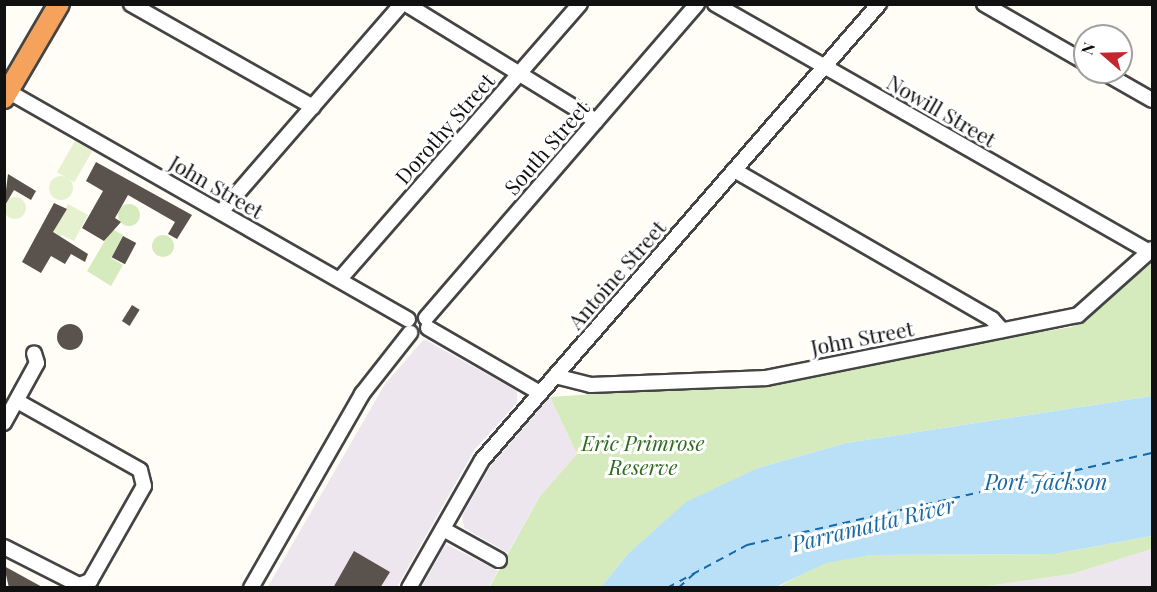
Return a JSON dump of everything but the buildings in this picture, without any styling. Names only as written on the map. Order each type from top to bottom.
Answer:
[{"type":"highway","points":[[6,89],[47,4]]},
{"type":"highway","points":[[6,89],[59,4]]},
{"type":"street","points":[[131,4],[313,107]]},
{"type":"street","points":[[221,212],[404,4],[596,121]]},
{"type":"street","name":"Dorothy Street","points":[[340,279],[580,4]]},
{"type":"street","name":"South Street","points":[[427,323],[697,4]]},
{"type":"street","name":"Nowill Street","points":[[715,4],[1151,251]]},
{"type":"street","name":"Antoine Street","points":[[410,588],[482,460],[879,4]]},
{"type":"street","points":[[984,4],[1073,55]]},
{"type":"street","points":[[1124,84],[1152,100]]},
{"type":"street","name":"John Street","points":[[6,89],[340,279],[409,326]]},
{"type":"street","points":[[734,170],[992,319],[1002,330]]},
{"type":"street","name":"John Street","points":[[555,376],[584,385],[757,378],[1002,330],[1082,313],[1151,251]]},
{"type":"street","points":[[251,588],[362,394],[409,326],[427,323],[540,393]]},
{"type":"street","points":[[4,423],[38,363],[34,353]]},
{"type":"street","points":[[4,547],[79,585],[90,581],[144,486],[140,470],[17,401]]},
{"type":"street","points":[[443,529],[499,560]]},
{"type":"shaded area","points":[[424,339],[517,391],[517,403],[475,449],[397,587],[267,588],[385,384]]},
{"type":"shaded area","points":[[550,397],[577,454],[540,496],[508,553],[464,528],[462,516],[492,464]]},
{"type":"shaded area","points":[[446,544],[498,571],[489,587],[421,588]]},
{"type":"shaded area","points":[[1152,549],[1152,587],[973,588],[1072,574]]},
{"type":"green space","points":[[75,141],[92,151],[74,182],[57,172]]},
{"type":"green space","points":[[61,176],[69,180],[73,188],[69,196],[61,200],[53,196],[49,188],[53,180]]},
{"type":"green space","points":[[15,197],[25,204],[26,208],[19,218],[15,219],[5,212],[4,208],[11,198]]},
{"type":"green space","points":[[68,204],[88,215],[74,241],[62,235],[51,253],[44,249]]},
{"type":"green space","points":[[129,204],[137,207],[140,215],[137,223],[129,226],[121,223],[118,215],[121,207]]},
{"type":"green space","points":[[112,229],[123,235],[111,258],[123,265],[111,286],[87,271]]},
{"type":"green space","points":[[163,235],[171,238],[174,246],[171,254],[163,257],[155,254],[152,246],[155,238]]},
{"type":"green space","name":"Eric Primrose Reserve","points":[[1152,263],[1152,396],[846,443],[758,468],[627,555],[601,587],[489,588],[540,496],[577,454],[550,397],[786,381],[868,360],[1072,327]]},
{"type":"green space","points":[[1152,536],[1152,549],[1072,574],[973,588],[776,588],[826,562],[871,555],[1054,554]]},
{"type":"water","name":"Port Jackson","points":[[1152,396],[1152,536],[1054,554],[871,555],[826,563],[776,587],[601,587],[627,555],[686,502],[758,468],[846,443]]},
{"type":"ferry route","points":[[667,588],[747,545],[1152,453]]},
{"type":"ferry route","points":[[678,588],[699,569]]},
{"type":"water label","name":"Parramatta River","points":[[873,524]]}]
